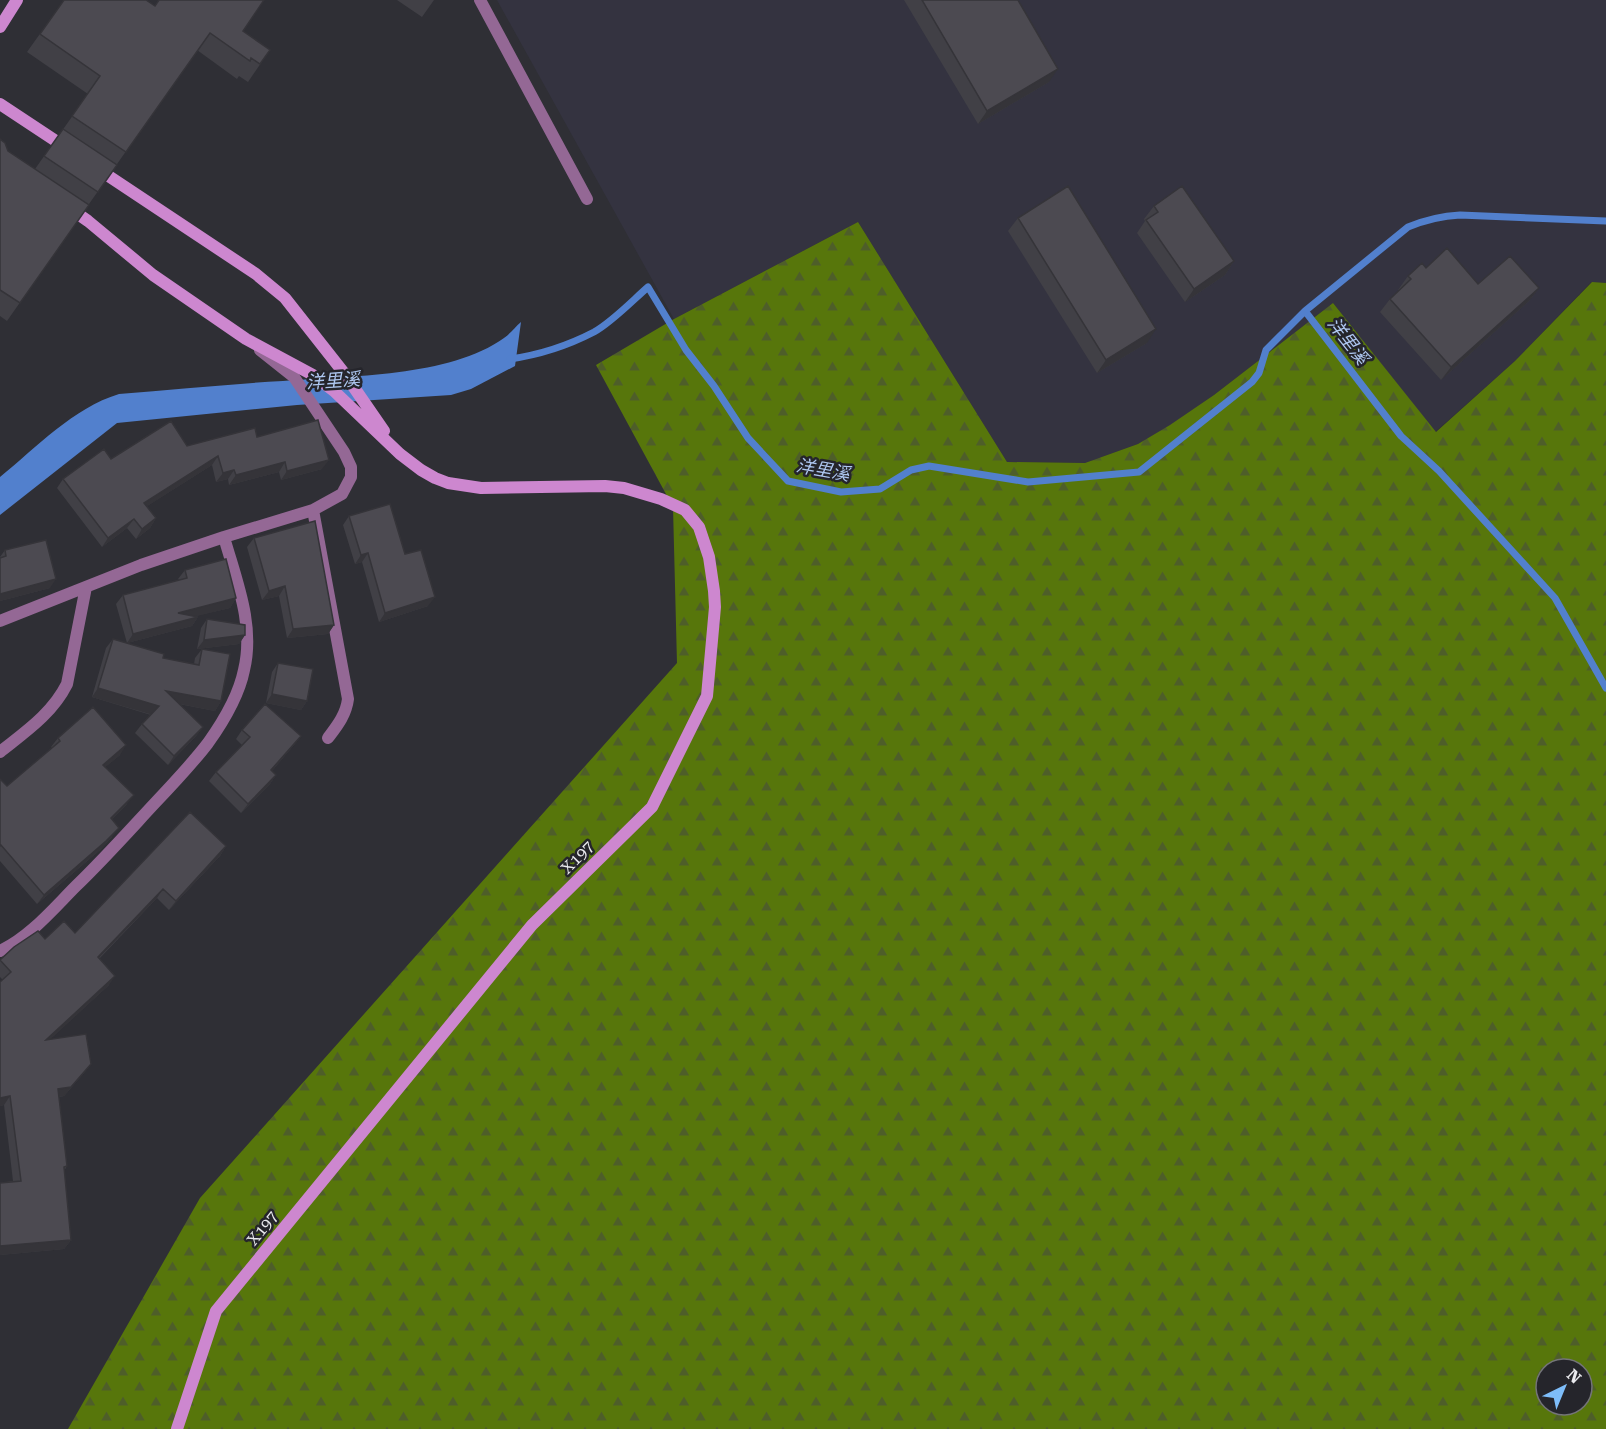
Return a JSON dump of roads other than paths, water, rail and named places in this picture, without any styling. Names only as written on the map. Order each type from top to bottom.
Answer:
[{"type":"main road","points":[[1,24],[17,0]]},
{"type":"main road","points":[[0,104],[270,284],[297,312],[344,373],[369,417]]},
{"type":"main road","points":[[59,201],[88,221],[153,275],[246,339],[314,375],[369,417]]},
{"type":"main road","name":"X197","points":[[177,1429],[216,1311],[532,925],[652,807],[707,696],[715,607],[713,578],[703,536],[699,527],[685,510],[641,492],[605,486],[481,488],[435,478],[400,454],[369,417]]},
{"type":"street","points":[[480,0],[587,199]]},
{"type":"street","points":[[0,621],[141,565],[313,510],[342,494],[351,477],[348,460],[324,420],[294,377],[246,339]]},
{"type":"street","points":[[313,510],[348,699],[343,717],[328,738]]},
{"type":"street","points":[[0,951],[39,923],[107,855],[180,776],[220,725],[239,687],[244,670],[248,634],[244,607],[224,537]]},
{"type":"street","points":[[0,752],[29,729],[60,698],[67,684],[86,587]]},
{"type":"water","points":[[521,322],[515,366],[471,389],[451,395],[297,405],[117,423],[0,515],[0,477],[71,419],[102,400],[119,394],[367,375],[427,367],[482,351],[504,338]]},
{"type":"waterway","points":[[1305,311],[1408,227],[1427,220],[1460,215],[1606,221]]},
{"type":"waterway","name":"洋里溪","points":[[510,359],[553,349],[594,332],[615,317],[648,287],[686,350],[714,386],[748,438],[788,481],[841,492],[880,489],[911,470],[929,466],[1028,482],[1139,472],[1252,382],[1259,373],[1266,350],[1305,311],[1401,436],[1439,471],[1555,598],[1606,688]]}]
